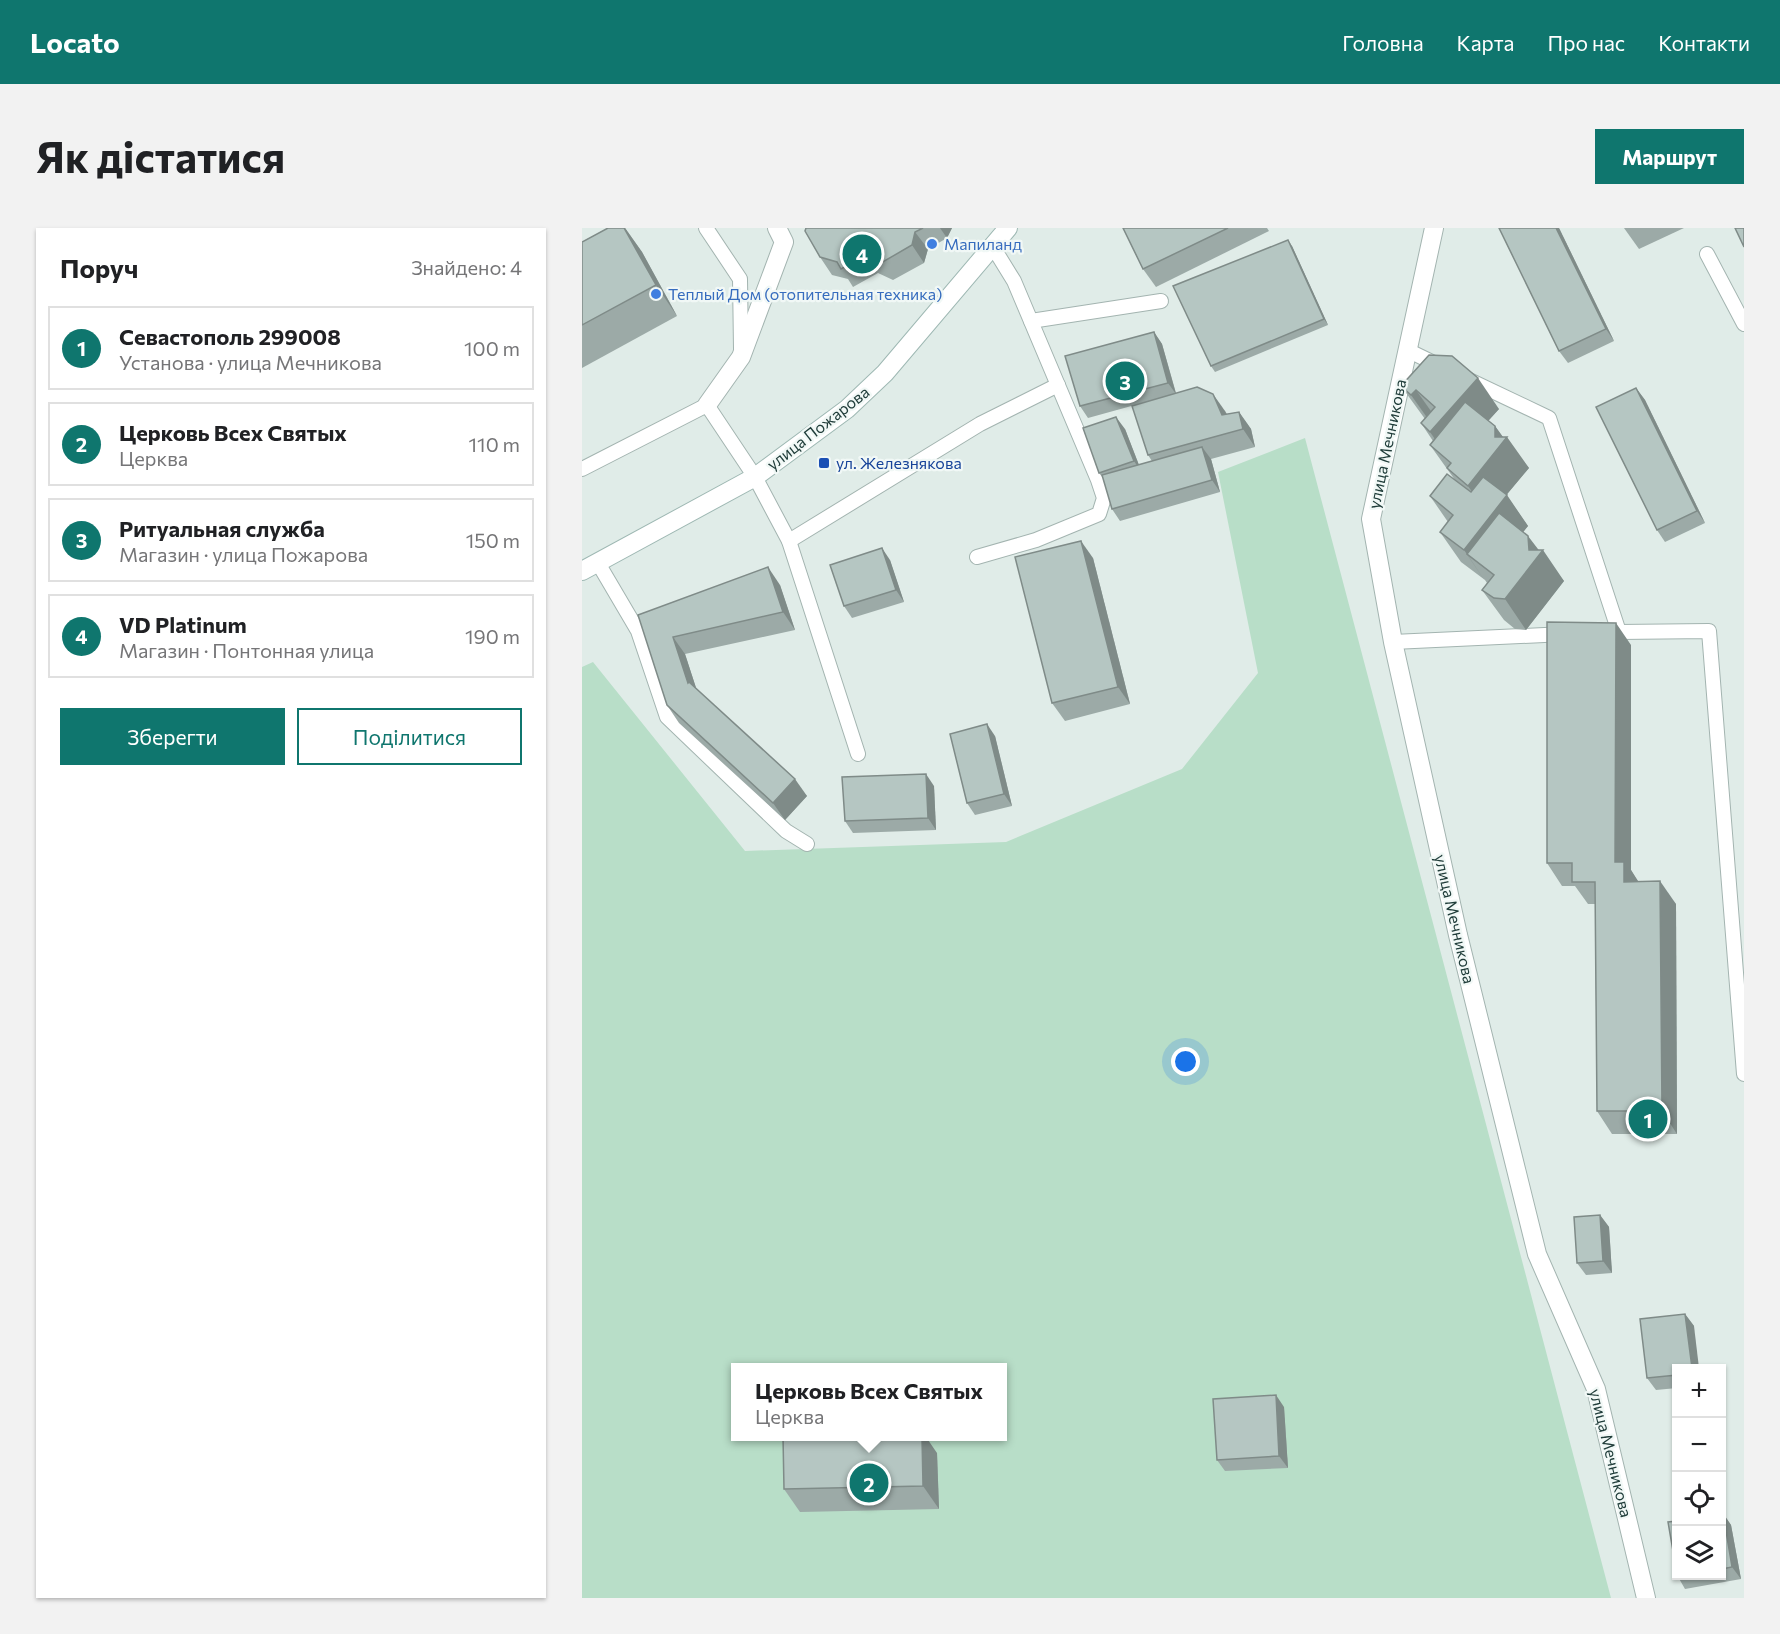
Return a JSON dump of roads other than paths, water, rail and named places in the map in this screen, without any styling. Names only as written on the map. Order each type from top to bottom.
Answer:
[{"type":"street","points":[[707,405],[741,357],[784,242],[777,228]]},
{"type":"street","name":"улица Пожарова","points":[[590,567],[755,477],[847,409],[878,380],[1008,228]]},
{"type":"street","name":"улица Мечникова","points":[[1434,228],[1371,519],[1393,642],[1458,935],[1537,1254],[1596,1389],[1646,1598]]},
{"type":"lane","points":[[706,228],[740,279],[741,357]]},
{"type":"lane","points":[[977,557],[1036,540],[1099,514],[1104,498],[1014,282],[993,247]]},
{"type":"lane","points":[[1707,254],[1744,324]]},
{"type":"lane","points":[[1031,321],[1161,301]]},
{"type":"lane","points":[[1407,350],[1549,418],[1619,632]]},
{"type":"lane","points":[[789,540],[980,424],[1058,385]]},
{"type":"lane","points":[[582,469],[707,405],[755,477],[789,540],[858,754]]},
{"type":"lane","points":[[590,567],[638,631],[668,717],[786,831],[807,844]]},
{"type":"lane","points":[[1393,642],[1589,633],[1708,631],[1744,1074]]},
{"type":"place","name":"Мапиланд","points":[[932,244]]},
{"type":"place","name":"VD Platinum","points":[[862,254]]},
{"type":"place","name":"Теплый Дом (отопительная техника)","points":[[656,294]]},
{"type":"place","name":"Ритуальная служба","points":[[1125,381]]},
{"type":"place","name":"ул. Железнякова","points":[[824,463]]},
{"type":"place","name":"Севастополь 299008","points":[[1648,1119]]},
{"type":"place","name":"Церковь Всех Святых","points":[[869,1483]]}]
